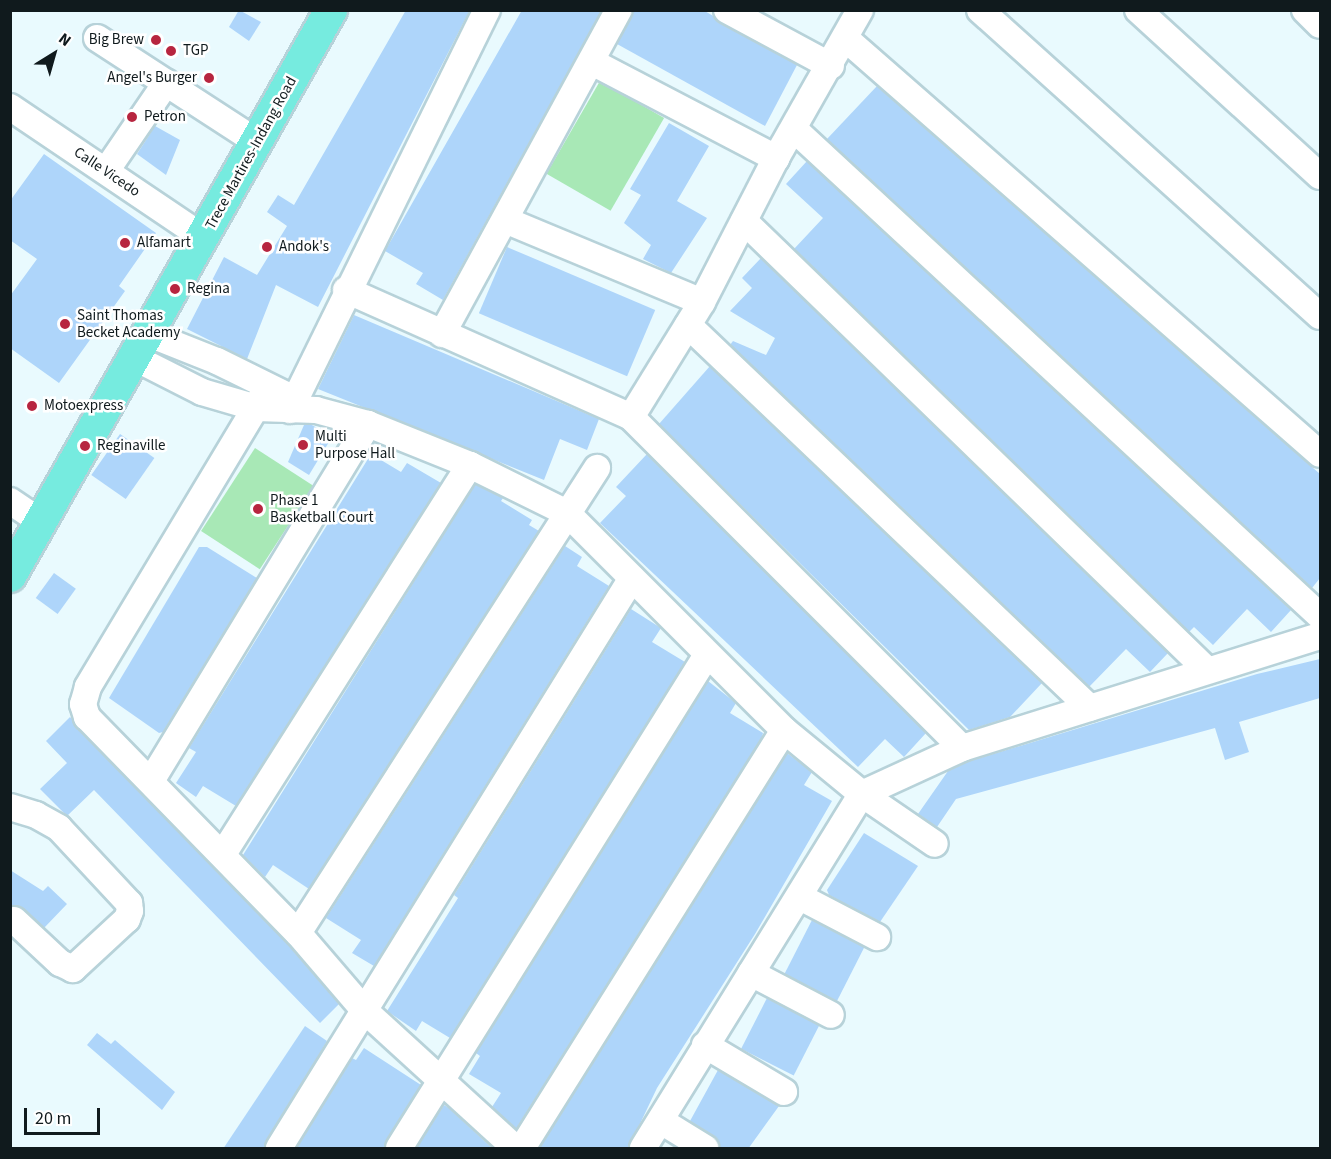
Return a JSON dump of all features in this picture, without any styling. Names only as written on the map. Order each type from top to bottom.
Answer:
[{"type":"main road","name":"Trece Martires-Indang Road","points":[[10,576],[204,238],[331,10]]},
{"type":"street","points":[[300,407],[346,290],[487,10]]},
{"type":"street","points":[[442,334],[619,10]]},
{"type":"street","points":[[727,10],[831,66]]},
{"type":"street","points":[[631,417],[702,302],[776,158],[795,130],[860,10]]},
{"type":"street","points":[[980,10],[1320,316]]},
{"type":"street","points":[[1138,10],[1320,176]]},
{"type":"street","points":[[1305,10],[1320,25]]},
{"type":"street","points":[[97,38],[257,142]]},
{"type":"street","points":[[845,38],[1320,454]]},
{"type":"street","points":[[592,62],[776,158]]},
{"type":"street","points":[[106,171],[166,83]]},
{"type":"street","name":"Calle Vicedo","points":[[10,107],[204,238]]},
{"type":"street","points":[[795,130],[1320,616]]},
{"type":"street","points":[[505,220],[702,302]]},
{"type":"street","points":[[744,221],[1206,669]]},
{"type":"street","points":[[346,290],[631,417],[962,748]]},
{"type":"street","points":[[688,325],[1090,708]]},
{"type":"street","points":[[142,346],[202,392],[263,398],[368,424],[470,465],[567,513],[784,730],[862,794],[935,844]]},
{"type":"street","points":[[142,346],[263,398]]},
{"type":"street","points":[[263,398],[86,695],[83,704],[87,717],[298,933],[364,1010],[515,1149]]},
{"type":"street","points":[[151,781],[368,424]]},
{"type":"street","points":[[223,855],[470,465]]},
{"type":"street","points":[[298,933],[597,468]]},
{"type":"street","points":[[10,501],[41,522]]},
{"type":"street","points":[[279,1149],[632,578]]},
{"type":"street","points":[[643,1149],[705,1045],[800,897],[862,794],[962,748],[1206,669],[1320,636]]},
{"type":"street","points":[[399,1149],[707,655]]},
{"type":"street","points":[[522,1149],[784,730]]},
{"type":"street","points":[[10,807],[36,815],[59,828],[129,903],[130,911],[127,919],[73,969],[60,963],[14,920]]},
{"type":"street","points":[[800,897],[877,937]]},
{"type":"street","points":[[751,973],[831,1015]]},
{"type":"street","points":[[705,1045],[784,1092]]},
{"type":"street","points":[[661,1121],[705,1149]]},
{"type":"green space","points":[[600,81],[664,118],[611,211],[546,174]]},
{"type":"green space","name":"Phase 1 Basketball Court","points":[[255,448],[314,486],[260,569],[201,531]]},
{"type":"building","points":[[239,10],[261,22],[249,41],[229,27]]},
{"type":"building","points":[[406,10],[470,10],[318,307],[276,285],[247,359],[187,329],[224,257],[257,275],[287,226],[267,212],[278,195],[294,205]]},
{"type":"building","points":[[522,10],[602,10],[443,300],[416,284],[423,273],[385,251]]},
{"type":"building","points":[[634,10],[703,10],[797,65],[765,126],[617,44]]},
{"type":"building","points":[[877,86],[1320,474],[1320,578],[1312,588],[827,139]]},
{"type":"building","points":[[669,123],[709,146],[677,201],[707,218],[671,273],[643,259],[651,245],[624,223],[641,195],[630,189]]},
{"type":"building","points":[[155,126],[180,140],[166,175],[137,154]]},
{"type":"building","name":"Saint Thomas Becket Academy","points":[[44,154],[156,233],[119,286],[125,291],[59,383],[10,348],[10,296],[37,259],[10,240],[10,201]]},
{"type":"building","points":[[807,161],[1291,610],[1271,632],[1247,609],[1213,645],[1194,627],[1189,632],[794,249],[823,218],[786,184]]},
{"type":"building","points":[[507,247],[655,310],[627,376],[479,313]]},
{"type":"building","points":[[761,258],[1168,653],[1150,672],[1126,649],[1089,687],[730,345],[733,341],[766,355],[775,338],[730,311],[752,288],[742,278]]},
{"type":"building","points":[[354,315],[599,419],[587,450],[560,439],[544,480],[318,389]]},
{"type":"building","points":[[710,366],[1042,683],[1010,717],[969,730],[659,424]]},
{"type":"building","name":"Multi Purpose Hall","points":[[304,425],[312,425],[332,437],[309,475],[288,462]]},
{"type":"building","points":[[120,434],[154,458],[126,499],[91,475]]},
{"type":"building","points":[[371,454],[401,472],[407,463],[441,483],[236,806],[203,786],[196,797],[176,783],[196,752],[189,748]]},
{"type":"building","points":[[647,454],[926,733],[904,757],[885,739],[858,767],[600,523],[626,496],[616,487]]},
{"type":"building","points":[[475,484],[503,498],[501,501],[532,520],[529,525],[539,531],[309,889],[273,865],[265,877],[243,855]]},
{"type":"building","points":[[565,546],[582,557],[577,566],[609,586],[374,966],[352,953],[361,940],[326,918]]},
{"type":"building","points":[[199,547],[207,547],[257,578],[163,732],[159,733],[109,698]]},
{"type":"building","points":[[54,573],[76,589],[58,614],[36,598]]},
{"type":"building","points":[[631,609],[661,628],[652,642],[685,662],[450,1038],[422,1021],[416,1031],[387,1011],[458,898],[454,895]]},
{"type":"building","points":[[1320,659],[1320,698],[1239,722],[1249,752],[1225,760],[1215,728],[956,799],[937,827],[918,814],[948,771],[967,762],[1257,674]]},
{"type":"building","points":[[708,681],[736,703],[730,713],[763,733],[762,738],[516,1129],[492,1107],[501,1093],[469,1074],[480,1056],[476,1053]]},
{"type":"building","points":[[70,717],[287,943],[339,1004],[320,1023],[94,790],[67,816],[40,789],[67,763],[46,741]]},
{"type":"building","points":[[787,753],[812,772],[804,785],[832,801],[755,934],[657,1088],[628,1149],[539,1149]]},
{"type":"building","points":[[864,833],[918,866],[880,922],[829,895],[827,890]]},
{"type":"building","points":[[10,870],[43,891],[48,886],[67,904],[44,928],[24,909],[10,906]]},
{"type":"building","points":[[812,920],[865,947],[837,1001],[784,974]]},
{"type":"building","points":[[767,998],[820,1025],[794,1076],[741,1049]]},
{"type":"building","points":[[305,1026],[327,1041],[264,1149],[223,1149]]},
{"type":"building","points":[[97,1033],[111,1044],[115,1040],[175,1092],[162,1110],[87,1045]]},
{"type":"building","points":[[364,1048],[421,1085],[384,1149],[296,1149],[352,1058],[356,1060]]},
{"type":"building","points":[[718,1070],[779,1106],[748,1149],[720,1149],[713,1136],[690,1121]]},
{"type":"building","points":[[444,1105],[449,1108],[493,1149],[416,1149]]},
{"type":"place","name":"Big Brew","points":[[156,40]]},
{"type":"place","name":"TGP","points":[[171,51]]},
{"type":"place","name":"Angel's Burger","points":[[209,78]]},
{"type":"place","name":"Petron","points":[[132,117]]},
{"type":"place","name":"Alfamart","points":[[125,243]]},
{"type":"place","name":"Andok's","points":[[267,247]]},
{"type":"place","name":"Regina","points":[[175,289]]},
{"type":"place","name":"Saint Thomas Becket Academy","points":[[65,324]]},
{"type":"place","name":"Motoexpress","points":[[32,406]]},
{"type":"place","name":"Multi Purpose Hall","points":[[303,445]]},
{"type":"place","name":"Reginaville","points":[[85,446]]},
{"type":"place","name":"Phase 1 Basketball Court","points":[[258,509]]}]
